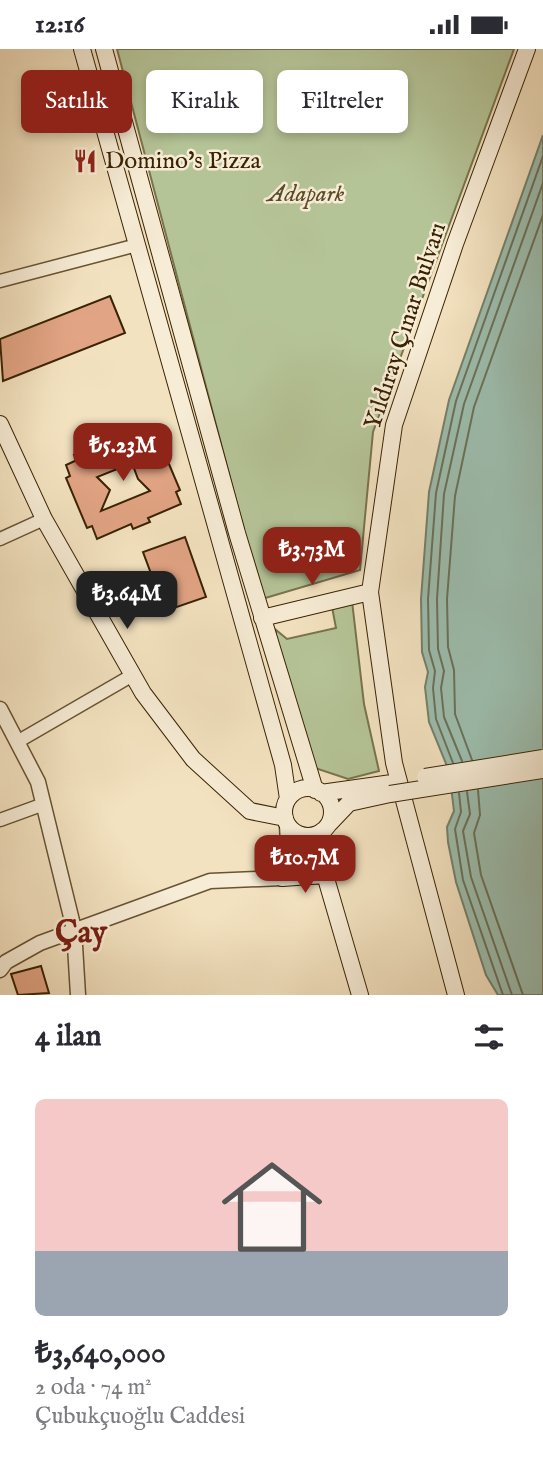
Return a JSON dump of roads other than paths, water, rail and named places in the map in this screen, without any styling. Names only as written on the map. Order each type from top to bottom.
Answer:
[{"type":"main road","points":[[82,49],[283,765],[291,826],[325,875]]},
{"type":"main road","points":[[104,49],[262,618],[318,791],[330,805],[324,829],[325,875],[360,995]]},
{"type":"main road","name":"Yıldıray Çınar Bulvarı","points":[[456,995],[394,762],[370,592],[394,425],[454,244],[527,49]]},
{"type":"main road","points":[[0,424],[44,519],[131,676],[193,759],[250,811],[291,826],[324,829]]},
{"type":"main road","points":[[262,618],[370,592]]},
{"type":"main road","points":[[324,829],[349,803],[391,788],[543,758]]},
{"type":"main road","points":[[288,799],[300,790],[391,788],[543,770]]},
{"type":"main road","points":[[282,878],[325,875]]},
{"type":"street","points":[[0,281],[137,245]]},
{"type":"street","points":[[0,539],[44,519]]},
{"type":"street","points":[[17,742],[131,676]]},
{"type":"street","points":[[0,709],[38,782],[74,929],[78,995]]},
{"type":"street","points":[[0,820],[44,804]]},
{"type":"street","points":[[0,970],[6,962],[74,929],[209,881],[282,878],[289,862],[291,826]]},
{"type":"water","points":[[543,135],[543,995],[498,995],[486,975],[456,882],[448,842],[447,827],[454,811],[449,771],[429,722],[425,687],[428,672],[422,652],[421,599],[429,492],[449,400]]},
{"type":"place","name":"Domino's Pizza","points":[[85,161]]},
{"type":"district","name":"Çay","points":[[81,933]]},
{"type":"park label","name":"Adapark","points":[[306,194]]}]
